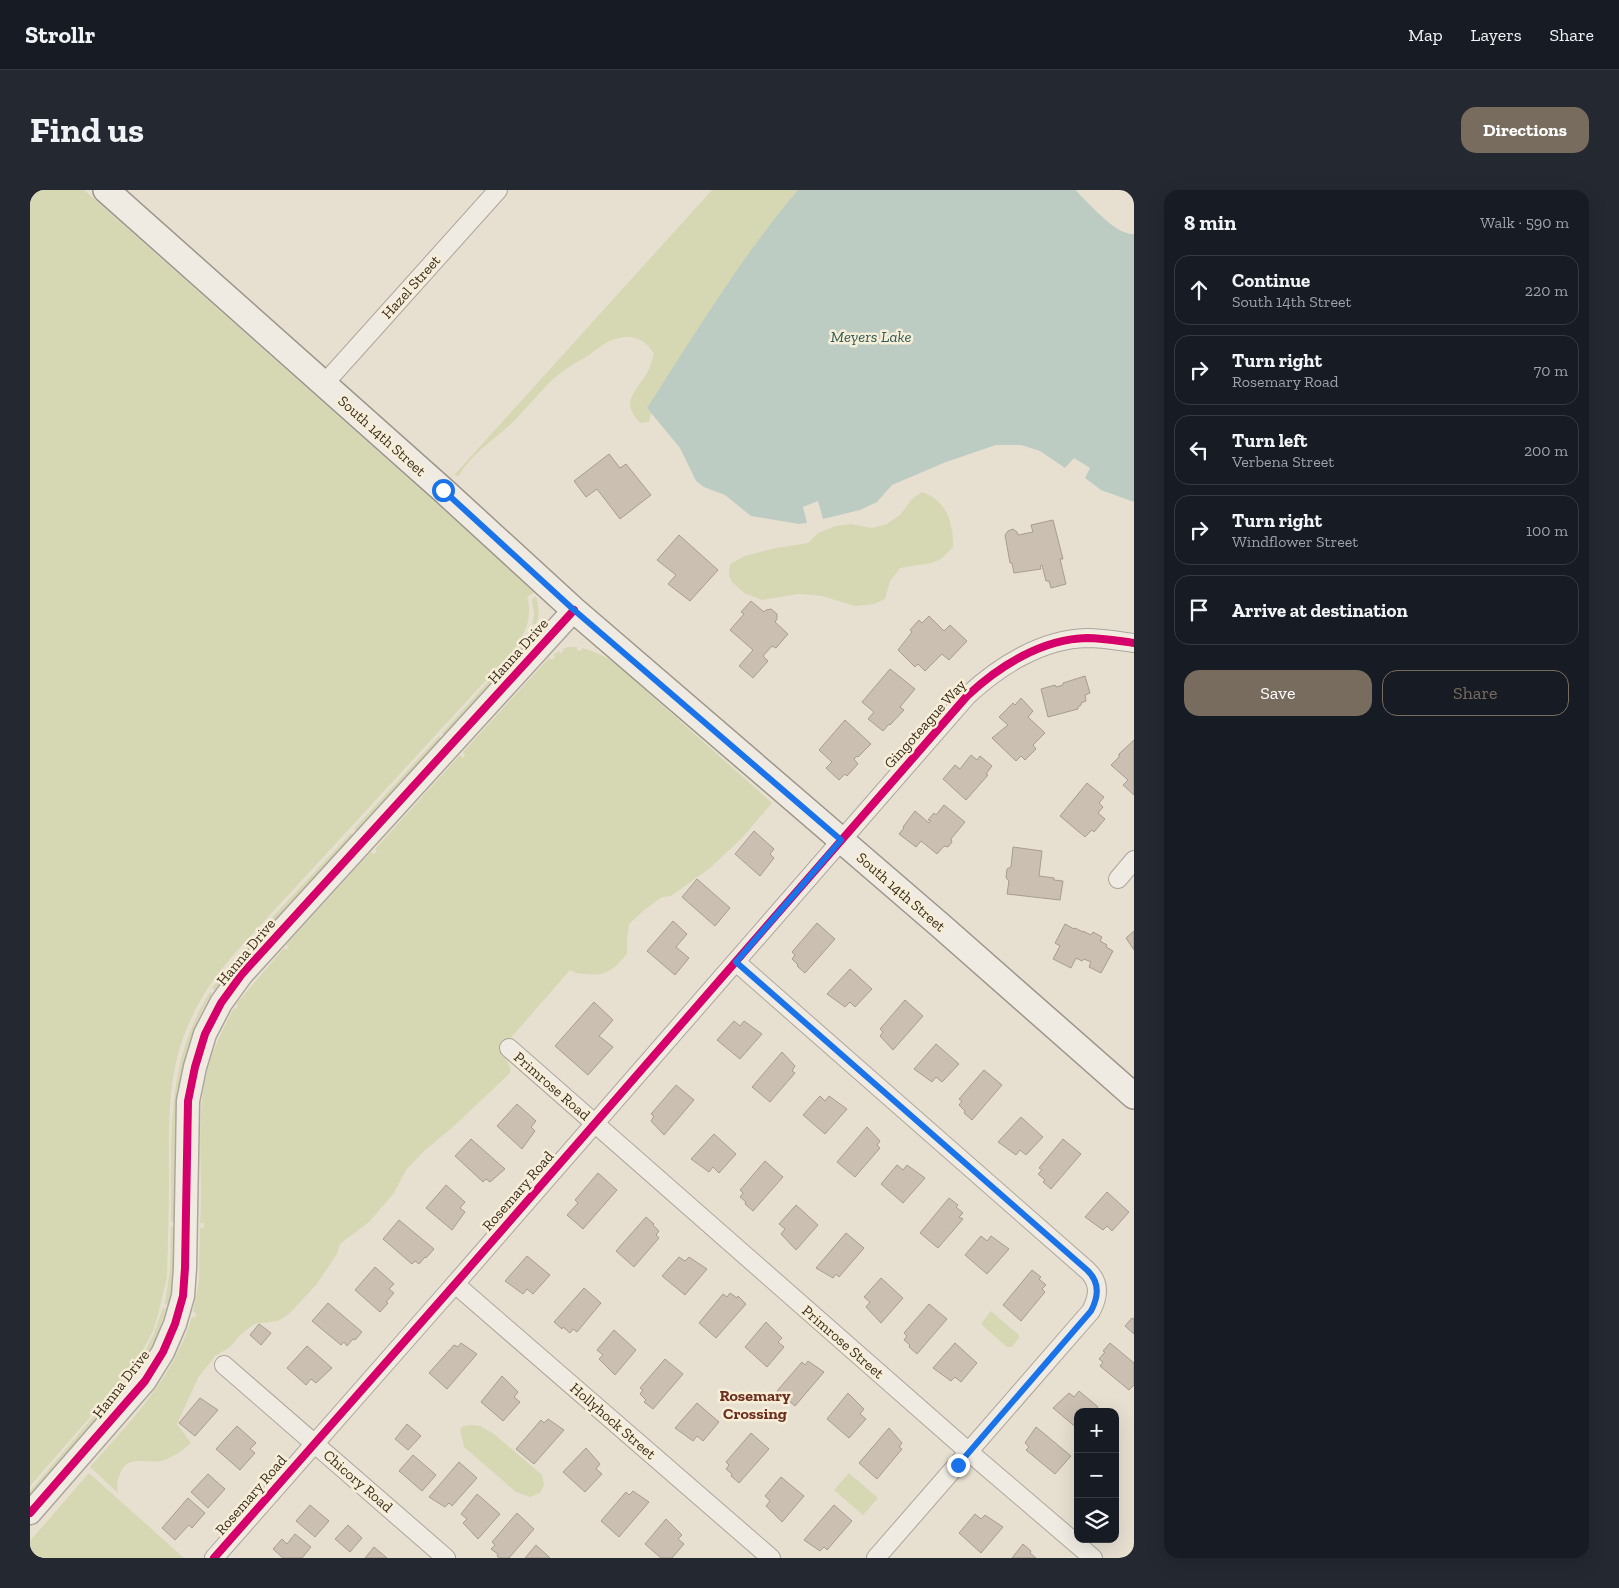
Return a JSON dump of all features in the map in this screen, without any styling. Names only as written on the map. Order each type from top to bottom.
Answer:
[{"type":"main road","name":"South 14th Street","points":[[106,190],[574,610],[941,926],[1134,1096]]},
{"type":"street","name":"Hazel Street","points":[[324,384],[498,190]]},
{"type":"street","name":"Hanna Drive","points":[[30,1513],[145,1381],[163,1352],[175,1324],[183,1296],[185,1268],[188,1101],[195,1067],[205,1034],[221,1003],[248,967],[574,610]]},
{"type":"street","name":"Gingoteague Way","points":[[841,840],[967,696],[986,678],[1026,654],[1065,641],[1087,638],[1134,643]]},
{"type":"street","name":"Rosemary Road","points":[[214,1558],[841,840]]},
{"type":"street","points":[[1118,879],[1134,860]]},
{"type":"street","points":[[736,962],[1095,1279],[1098,1296],[1091,1311],[876,1558]]},
{"type":"street","name":"Primrose Road","points":[[509,1048],[595,1123]]},
{"type":"street","name":"Primrose Street","points":[[595,1123],[969,1452],[1093,1558]]},
{"type":"street","name":"Hollyhock Street","points":[[455,1284],[771,1558]]},
{"type":"street","name":"Chicory Road","points":[[224,1365],[446,1558]]},
{"type":"green space","points":[[30,190],[84,190],[535,592],[527,597],[529,612],[527,626],[513,651],[235,953],[205,992],[183,1038],[173,1076],[170,1115],[167,1277],[153,1331],[139,1357],[119,1384],[30,1486]]},
{"type":"green space","points":[[712,190],[798,190],[781,211],[647,408],[651,413],[649,422],[640,423],[631,409],[630,403],[634,392],[647,373],[654,354],[640,340],[628,337],[615,339],[553,379],[512,423],[469,461],[458,477],[455,474]]},
{"type":"green space","points":[[922,492],[937,501],[947,514],[952,529],[953,547],[941,559],[931,563],[900,568],[890,581],[885,599],[874,604],[855,606],[822,596],[798,594],[762,600],[744,593],[732,582],[729,575],[730,564],[745,556],[776,548],[808,543],[818,533],[836,526],[850,524],[872,528],[887,524],[901,514],[911,500]]},
{"type":"green space","points":[[536,596],[538,617],[536,624],[533,624],[532,627],[534,629],[531,635],[528,634],[534,615],[532,599]]},
{"type":"green space","points":[[528,634],[527,637],[529,639],[527,643],[445,735],[442,733],[524,642]]},
{"type":"green space","points":[[577,647],[577,650],[581,651],[582,648],[591,651],[604,656],[616,664],[772,803],[742,838],[710,868],[671,896],[662,897],[629,924],[627,954],[614,968],[604,973],[593,975],[570,970],[502,1048],[510,1073],[454,1126],[424,1151],[406,1170],[394,1193],[370,1221],[340,1244],[337,1254],[316,1285],[289,1314],[278,1321],[254,1324],[240,1335],[230,1347],[215,1356],[198,1378],[177,1424],[191,1443],[177,1454],[165,1460],[155,1462],[138,1461],[127,1464],[118,1478],[118,1493],[90,1467],[136,1415],[163,1379],[184,1339],[192,1317],[195,1317],[196,1313],[193,1312],[199,1280],[200,1228],[204,1227],[204,1223],[200,1223],[201,1109],[207,1070],[223,1028],[234,1008],[236,1009],[238,1006],[236,1004],[284,948],[286,950],[289,947],[286,945],[371,852],[374,854],[377,851],[375,849],[460,755],[463,758],[465,755],[463,752],[549,658],[552,660],[555,657],[553,655],[559,651],[560,653],[563,652],[563,649]]},
{"type":"green space","points":[[439,736],[441,738],[356,831],[354,829]]},
{"type":"green space","points":[[351,833],[353,835],[268,928],[265,925]]},
{"type":"green space","points":[[263,929],[265,931],[234,965],[215,990],[212,988],[231,963]]},
{"type":"green space","points":[[210,992],[212,993],[198,1020],[188,1047],[181,1076],[175,1133],[175,1222],[171,1222],[172,1132],[178,1075],[185,1047],[195,1020]]},
{"type":"green space","points":[[171,1226],[174,1227],[174,1266],[168,1305],[165,1304],[170,1269]]},
{"type":"green space","points":[[163,1308],[166,1309],[157,1337],[140,1367],[137,1366],[153,1336]]},
{"type":"green space","points":[[991,1311],[1019,1335],[1019,1338],[1012,1347],[1007,1347],[981,1324]]},
{"type":"green space","points":[[134,1369],[137,1371],[125,1387],[30,1495],[30,1491]]},
{"type":"green space","points":[[464,1426],[480,1426],[494,1434],[542,1475],[544,1485],[540,1493],[530,1497],[516,1492],[464,1447],[460,1429]]},
{"type":"green space","points":[[89,1473],[184,1558],[30,1558],[30,1541]]},
{"type":"green space","points":[[849,1473],[878,1498],[863,1515],[834,1490]]},
{"type":"water","name":"Meyers Lake","points":[[798,190],[1076,190],[1113,226],[1127,233],[1134,234],[1134,502],[1101,490],[1085,478],[1090,468],[1074,458],[1065,468],[1040,451],[1021,445],[996,445],[946,462],[892,485],[877,502],[860,510],[823,519],[818,501],[803,507],[807,523],[799,524],[751,516],[725,495],[704,487],[696,481],[680,448],[647,408],[738,269]]},
{"type":"building","points":[[609,454],[620,468],[626,464],[651,495],[620,519],[597,489],[586,497],[574,481]]},
{"type":"building","points":[[1053,520],[1063,559],[1060,559],[1066,584],[1051,588],[1049,581],[1046,581],[1042,565],[1040,566],[1041,569],[1014,573],[1012,563],[1010,563],[1005,535],[1013,529],[1018,535],[1033,532],[1031,525]]},
{"type":"building","points":[[679,535],[718,570],[690,601],[668,584],[676,575],[657,560]]},
{"type":"building","points":[[751,601],[764,612],[771,609],[777,614],[775,622],[788,634],[776,648],[772,646],[763,656],[768,661],[753,678],[739,666],[753,650],[730,630],[744,614],[741,612]]},
{"type":"building","points":[[929,616],[944,631],[950,625],[967,641],[949,660],[942,654],[925,671],[918,664],[915,667],[898,650],[912,632],[910,630],[919,620],[922,623]]},
{"type":"building","points":[[890,669],[915,689],[900,707],[904,710],[883,731],[868,719],[874,712],[862,702]]},
{"type":"building","points":[[1085,676],[1090,693],[1085,695],[1086,701],[1081,703],[1078,709],[1048,717],[1041,689],[1063,685],[1063,683]]},
{"type":"building","points":[[1021,698],[1033,711],[1028,717],[1045,733],[1033,745],[1036,749],[1025,760],[1021,756],[1016,761],[992,738],[1008,725],[999,717]]},
{"type":"building","points":[[845,720],[871,744],[854,759],[858,764],[847,776],[845,774],[839,780],[826,768],[832,762],[819,750]]},
{"type":"building","points":[[1134,740],[1134,795],[1123,785],[1128,780],[1111,765],[1119,757],[1119,754]]},
{"type":"building","points":[[971,755],[977,760],[980,756],[992,766],[986,774],[988,775],[966,800],[943,779],[955,765],[960,769]]},
{"type":"building","points":[[1087,783],[1104,797],[1099,803],[1103,807],[1098,813],[1105,819],[1094,832],[1092,830],[1085,837],[1060,816]]},
{"type":"building","points":[[944,805],[965,822],[951,839],[952,842],[948,847],[944,846],[937,854],[921,841],[916,847],[899,834],[915,811],[929,823],[931,821],[928,820],[934,813],[936,815]]},
{"type":"building","points":[[754,831],[774,849],[770,854],[774,858],[760,876],[735,854]]},
{"type":"building","points":[[1013,847],[1042,851],[1039,876],[1063,881],[1060,900],[1007,894],[1009,881],[1006,878],[1007,869],[1011,867]]},
{"type":"building","points":[[697,879],[730,908],[715,926],[682,897]]},
{"type":"building","points":[[673,921],[687,934],[676,947],[689,958],[675,975],[647,951]]},
{"type":"building","points":[[817,923],[835,939],[805,973],[792,959],[795,955],[792,952]]},
{"type":"building","points":[[1065,924],[1091,935],[1093,932],[1102,937],[1100,941],[1113,951],[1101,973],[1089,967],[1091,962],[1084,959],[1082,961],[1076,958],[1071,968],[1053,959],[1060,946],[1055,943]]},
{"type":"building","points":[[1134,931],[1134,950],[1126,938]]},
{"type":"building","points":[[850,969],[872,989],[855,1007],[850,1002],[845,1007],[827,994]]},
{"type":"building","points":[[905,1000],[923,1016],[893,1050],[880,1036],[883,1032],[880,1029]]},
{"type":"building","points":[[594,1002],[613,1020],[599,1036],[613,1047],[588,1075],[555,1046]]},
{"type":"building","points":[[734,1021],[740,1026],[744,1021],[762,1034],[740,1059],[717,1040]]},
{"type":"building","points":[[936,1044],[959,1064],[942,1082],[936,1077],[932,1082],[914,1069]]},
{"type":"building","points":[[782,1052],[795,1066],[792,1071],[795,1073],[770,1102],[752,1087]]},
{"type":"building","points":[[984,1070],[1002,1085],[972,1120],[959,1105],[962,1101],[959,1099]]},
{"type":"building","points":[[676,1085],[694,1100],[664,1135],[651,1121],[654,1116],[651,1114]]},
{"type":"building","points":[[820,1096],[825,1101],[829,1096],[847,1109],[825,1134],[803,1115]]},
{"type":"building","points":[[517,1104],[536,1121],[531,1127],[535,1131],[522,1149],[497,1126]]},
{"type":"building","points":[[1021,1117],[1043,1137],[1026,1155],[1020,1150],[1016,1155],[998,1142]]},
{"type":"building","points":[[867,1127],[880,1141],[877,1145],[880,1148],[855,1177],[837,1162]]},
{"type":"building","points":[[714,1134],[736,1154],[719,1173],[713,1167],[709,1172],[691,1159]]},
{"type":"building","points":[[471,1139],[505,1169],[490,1182],[486,1179],[483,1182],[455,1156]]},
{"type":"building","points":[[1063,1139],[1081,1154],[1051,1189],[1038,1174],[1042,1170],[1039,1168]]},
{"type":"building","points":[[765,1161],[783,1177],[753,1211],[740,1197],[743,1193],[740,1190]]},
{"type":"building","points":[[897,1165],[903,1170],[907,1165],[925,1178],[903,1203],[881,1184]]},
{"type":"building","points":[[598,1173],[617,1190],[583,1229],[567,1215],[578,1203],[575,1200]]},
{"type":"building","points":[[446,1185],[465,1202],[460,1208],[465,1212],[452,1230],[426,1208]]},
{"type":"building","points":[[1107,1192],[1129,1212],[1112,1231],[1107,1226],[1103,1230],[1085,1217]]},
{"type":"building","points":[[949,1198],[958,1205],[956,1207],[963,1213],[959,1217],[963,1219],[938,1248],[920,1233]]},
{"type":"building","points":[[796,1205],[818,1225],[796,1250],[781,1234],[785,1229],[779,1224]]},
{"type":"building","points":[[646,1217],[659,1231],[656,1235],[659,1238],[634,1267],[616,1251]]},
{"type":"building","points":[[399,1220],[434,1249],[419,1264],[415,1261],[412,1264],[383,1239]]},
{"type":"building","points":[[846,1233],[864,1248],[839,1277],[836,1274],[833,1278],[816,1268]]},
{"type":"building","points":[[981,1236],[987,1241],[991,1236],[1009,1249],[987,1274],[965,1255]]},
{"type":"building","points":[[527,1256],[550,1275],[533,1294],[527,1289],[523,1294],[505,1281]]},
{"type":"building","points":[[679,1257],[685,1261],[689,1257],[707,1269],[685,1295],[662,1276]]},
{"type":"building","points":[[375,1267],[394,1284],[389,1289],[394,1293],[380,1312],[355,1290]]},
{"type":"building","points":[[1032,1270],[1041,1277],[1039,1279],[1046,1285],[1042,1289],[1045,1292],[1021,1321],[1003,1305]]},
{"type":"building","points":[[881,1278],[903,1298],[881,1323],[866,1307],[870,1302],[864,1297]]},
{"type":"building","points":[[584,1288],[601,1303],[577,1332],[573,1329],[570,1333],[554,1322]]},
{"type":"building","points":[[730,1293],[737,1298],[738,1296],[746,1304],[716,1338],[699,1323],[723,1294],[727,1297]]},
{"type":"building","points":[[328,1303],[362,1332],[347,1346],[344,1342],[341,1345],[312,1321]]},
{"type":"building","points":[[929,1304],[947,1319],[917,1354],[904,1340],[907,1336],[904,1333]]},
{"type":"building","points":[[1132,1318],[1134,1319],[1134,1334],[1125,1326]]},
{"type":"building","points":[[766,1322],[782,1338],[778,1342],[784,1347],[767,1367],[745,1347]]},
{"type":"building","points":[[259,1324],[271,1333],[261,1345],[250,1335]]},
{"type":"building","points":[[614,1330],[636,1350],[615,1375],[599,1359],[603,1355],[597,1350]]},
{"type":"building","points":[[461,1343],[477,1354],[447,1389],[429,1373],[454,1345],[458,1347]]},
{"type":"building","points":[[955,1343],[977,1363],[961,1382],[955,1377],[951,1381],[933,1368]]},
{"type":"building","points":[[1110,1343],[1134,1363],[1134,1385],[1129,1390],[1100,1366],[1103,1362],[1099,1359]]},
{"type":"building","points":[[307,1346],[332,1368],[316,1383],[311,1379],[306,1385],[287,1368]]},
{"type":"building","points":[[665,1359],[683,1374],[653,1409],[644,1402],[646,1400],[640,1394],[643,1390],[640,1388]]},
{"type":"building","points":[[808,1361],[824,1372],[795,1406],[777,1391],[802,1362],[805,1365]]},
{"type":"building","points":[[502,1376],[518,1392],[514,1397],[520,1402],[503,1421],[481,1402]]},
{"type":"building","points":[[1079,1391],[1098,1407],[1074,1408],[1074,1426],[1053,1408],[1069,1393],[1074,1397]]},
{"type":"building","points":[[848,1393],[864,1409],[860,1414],[866,1419],[849,1438],[827,1419]]},
{"type":"building","points":[[200,1398],[218,1410],[195,1436],[179,1423]]},
{"type":"building","points":[[697,1403],[719,1422],[703,1441],[697,1436],[693,1441],[675,1428]]},
{"type":"building","points":[[548,1419],[564,1430],[534,1464],[516,1449],[541,1420],[544,1423]]},
{"type":"building","points":[[407,1424],[421,1436],[408,1450],[395,1439]]},
{"type":"building","points":[[237,1426],[256,1443],[250,1449],[255,1453],[240,1470],[216,1449]]},
{"type":"building","points":[[1036,1427],[1071,1456],[1055,1474],[1026,1450],[1029,1447],[1025,1443]]},
{"type":"building","points":[[889,1428],[902,1443],[899,1447],[902,1449],[877,1479],[859,1463]]},
{"type":"building","points":[[751,1433],[769,1449],[739,1483],[726,1469],[729,1465],[726,1462]]},
{"type":"building","points":[[586,1448],[600,1464],[596,1469],[602,1474],[585,1492],[563,1472]]},
{"type":"building","points":[[413,1455],[436,1475],[422,1491],[399,1471]]},
{"type":"building","points":[[459,1462],[477,1478],[452,1506],[449,1503],[445,1507],[429,1497]]},
{"type":"building","points":[[208,1474],[225,1489],[208,1508],[191,1492]]},
{"type":"building","points":[[781,1477],[804,1496],[782,1522],[766,1506],[770,1501],[765,1496]]},
{"type":"building","points":[[633,1491],[649,1502],[619,1537],[601,1521],[626,1492],[629,1495]]},
{"type":"building","points":[[477,1494],[500,1514],[478,1539],[463,1523],[467,1519],[461,1514]]},
{"type":"building","points":[[188,1498],[205,1513],[192,1528],[189,1525],[175,1540],[162,1528]]},
{"type":"building","points":[[310,1505],[329,1521],[315,1537],[296,1521]]},
{"type":"building","points":[[834,1505],[852,1521],[827,1550],[824,1547],[820,1551],[804,1540]]},
{"type":"building","points":[[517,1513],[534,1529],[509,1558],[499,1558],[498,1554],[491,1549],[495,1545],[492,1542]]},
{"type":"building","points":[[975,1514],[981,1519],[985,1515],[1003,1527],[981,1553],[959,1533]]},
{"type":"building","points":[[666,1519],[682,1535],[678,1539],[684,1544],[672,1558],[661,1558],[645,1544]]},
{"type":"building","points":[[348,1525],[362,1538],[350,1552],[335,1539]]},
{"type":"building","points":[[295,1534],[311,1547],[302,1558],[283,1558],[273,1549],[282,1539],[287,1544]]},
{"type":"building","points":[[1023,1544],[1031,1551],[1030,1553],[1036,1558],[1012,1558]]},
{"type":"building","points":[[536,1545],[550,1558],[525,1558]]},
{"type":"building","points":[[374,1547],[387,1558],[365,1558]]},
{"type":"cycle path","points":[[30,1513],[145,1381],[163,1352],[175,1324],[183,1296],[185,1268],[188,1101],[195,1067],[205,1034],[221,1003],[242,974],[574,610]]},
{"type":"cycle path","points":[[214,1558],[967,696],[1007,665],[1022,656],[1054,643],[1087,638],[1134,643]]},
{"type":"district","name":"Rosemary Crossing","points":[[755,1404]]},
{"type":"route","points":[[443,490],[574,610],[841,840],[736,962],[1095,1279],[1098,1296],[1091,1311],[958,1465]]}]
